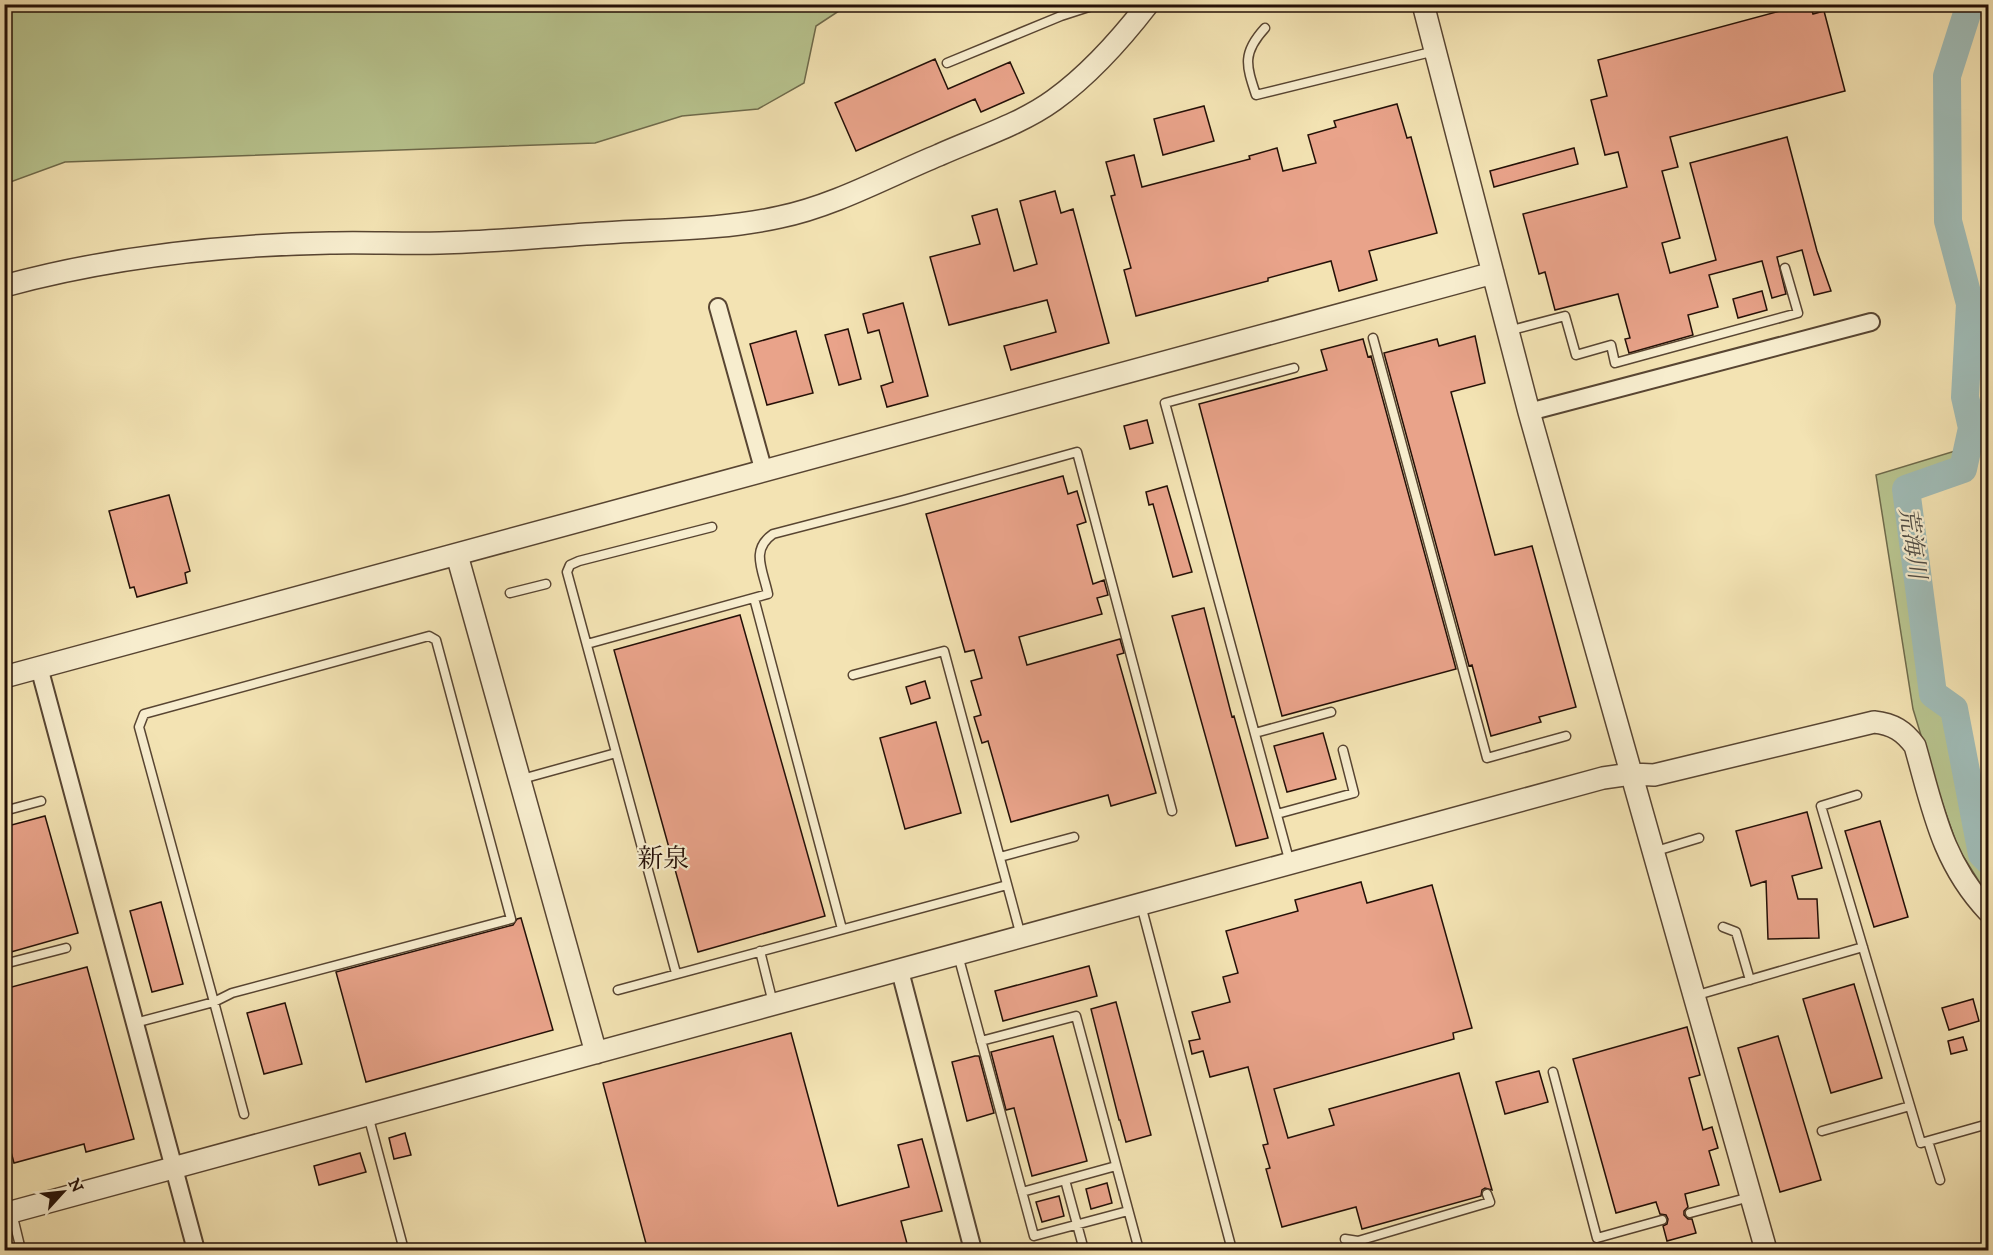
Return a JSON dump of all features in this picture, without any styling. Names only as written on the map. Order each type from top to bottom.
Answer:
[{"type":"street","points":[[1423,4],[1529,412],[1766,1251]]},
{"type":"street","points":[[4,286],[91,266],[167,255],[254,247],[329,243],[440,243],[726,227],[784,217],[829,202],[1017,121],[1053,101],[1087,72],[1127,32],[1142,6]]},
{"type":"street","points":[[4,677],[1493,273]]},
{"type":"street","points":[[718,308],[764,472]]},
{"type":"street","points":[[1529,412],[1871,322]]},
{"type":"street","points":[[457,555],[596,1053]]},
{"type":"street","points":[[39,668],[196,1251]]},
{"type":"street","points":[[8,1213],[1603,778],[1631,774],[1654,775],[1874,722],[1887,723],[1907,735],[1916,746],[1940,834],[1948,854],[1962,879],[1989,911]]},
{"type":"street","points":[[900,970],[973,1251]]},
{"type":"lane","points":[[947,63],[1061,16],[1098,4]]},
{"type":"lane","points":[[1265,28],[1254,40],[1247,54],[1248,70],[1256,95],[1435,51]]},
{"type":"lane","points":[[1508,331],[1565,316],[1576,355],[1611,345],[1615,363],[1798,314],[1785,268]]},
{"type":"lane","points":[[1373,338],[1487,758],[1566,736]]},
{"type":"lane","points":[[1290,863],[1165,403],[1294,368]]},
{"type":"lane","points":[[587,644],[768,594],[758,551],[763,541],[773,534],[1077,452],[1172,812]]},
{"type":"lane","points":[[676,973],[567,572],[570,565],[579,561],[712,527]]},
{"type":"lane","points":[[510,593],[546,584]]},
{"type":"lane","points":[[754,598],[842,929]]},
{"type":"lane","points":[[135,1023],[214,1002],[232,993],[511,919],[436,640],[429,636],[144,714],[139,727],[214,1002],[244,1114]]},
{"type":"lane","points":[[853,675],[945,651],[1021,937]]},
{"type":"lane","points":[[1255,733],[1331,712]]},
{"type":"lane","points":[[1277,814],[1354,793],[1342,750]]},
{"type":"lane","points":[[520,780],[616,753]]},
{"type":"lane","points":[[1857,795],[1821,806],[1921,1143],[1989,1124]]},
{"type":"lane","points":[[4,811],[41,801]]},
{"type":"lane","points":[[1000,857],[1074,837]]},
{"type":"lane","points":[[1653,852],[1699,838]]},
{"type":"lane","points":[[618,990],[1007,885]]},
{"type":"lane","points":[[1141,904],[1232,1251]]},
{"type":"lane","points":[[1723,927],[1736,932],[1750,980]]},
{"type":"lane","points":[[1694,996],[1863,947]]},
{"type":"lane","points":[[4,964],[66,948]]},
{"type":"lane","points":[[760,951],[773,1005]]},
{"type":"lane","points":[[958,955],[1034,1236],[1128,1211]]},
{"type":"lane","points":[[981,1041],[1076,1016],[1139,1251]]},
{"type":"lane","points":[[1553,1072],[1597,1238],[1662,1220]]},
{"type":"lane","points":[[1822,1131],[1910,1106]]},
{"type":"lane","points":[[368,1115],[404,1251]]},
{"type":"lane","points":[[1928,1142],[1940,1180]]},
{"type":"lane","points":[[1022,1192],[1116,1166]]},
{"type":"lane","points":[[1065,1180],[1084,1251]]},
{"type":"lane","points":[[1345,1239],[1358,1241],[1490,1202],[1487,1194]]},
{"type":"lane","points":[[1690,1213],[1750,1197]]},
{"type":"lane","points":[[8,1213],[21,1251]]},
{"type":"green space","points":[[5,4],[848,5],[816,26],[804,83],[758,109],[682,116],[595,143],[65,162],[5,184]]},
{"type":"green space","points":[[1955,451],[1955,464],[1899,486],[1929,697],[1949,713],[1979,857],[1988,866],[1988,896],[1958,848],[1913,709],[1876,475]]},
{"type":"building","points":[[1810,4],[1813,14],[1824,11],[1845,91],[1670,137],[1678,167],[1662,171],[1680,238],[1662,243],[1670,273],[1716,260],[1690,163],[1787,137],[1817,251],[1831,291],[1814,295],[1802,250],[1777,257],[1786,294],[1772,298],[1762,261],[1709,275],[1718,307],[1688,315],[1693,335],[1629,353],[1625,339],[1630,338],[1618,294],[1555,310],[1545,272],[1539,274],[1523,214],[1627,187],[1618,152],[1605,155],[1591,100],[1607,96],[1598,60]]},
{"type":"building","points":[[935,59],[948,89],[1010,62],[1024,93],[981,112],[975,99],[856,151],[835,103]]},
{"type":"building","points":[[1397,104],[1407,138],[1411,137],[1437,233],[1369,251],[1377,280],[1339,291],[1331,261],[1268,278],[1268,281],[1136,316],[1124,270],[1131,268],[1111,196],[1115,195],[1106,162],[1134,155],[1142,187],[1250,159],[1249,156],[1277,148],[1283,171],[1316,163],[1308,135],[1336,127],[1334,121]]},
{"type":"building","points":[[1204,106],[1214,141],[1163,155],[1154,119]]},
{"type":"building","points":[[1574,148],[1578,164],[1494,187],[1490,171]]},
{"type":"building","points":[[1055,191],[1061,213],[1073,209],[1109,343],[1011,370],[1004,346],[1056,332],[1047,300],[949,325],[930,257],[980,244],[972,216],[997,209],[1014,271],[1037,264],[1020,201]]},
{"type":"building","points":[[1762,291],[1767,310],[1738,318],[1733,299]]},
{"type":"building","points":[[903,303],[928,396],[887,407],[881,386],[893,382],[879,330],[868,333],[863,314]]},
{"type":"building","points":[[848,329],[861,379],[839,385],[825,335]]},
{"type":"building","points":[[796,331],[813,393],[767,405],[750,344]]},
{"type":"building","points":[[1475,336],[1485,383],[1451,392],[1495,555],[1532,546],[1576,707],[1539,717],[1541,722],[1491,736],[1472,665],[1469,666],[1384,353],[1437,339],[1439,346]]},
{"type":"building","points":[[1363,339],[1368,357],[1371,356],[1456,669],[1282,716],[1199,404],[1327,370],[1321,350]]},
{"type":"building","points":[[1147,420],[1153,443],[1130,449],[1124,426]]},
{"type":"building","points":[[1063,476],[1068,494],[1077,491],[1086,522],[1077,525],[1093,584],[1104,580],[1108,595],[1097,598],[1102,614],[1019,637],[1027,665],[1120,639],[1124,653],[1117,655],[1156,793],[1111,806],[1108,795],[1011,822],[988,741],[982,743],[974,717],[981,715],[971,681],[982,678],[974,650],[965,652],[926,514]]},
{"type":"building","points":[[1167,486],[1192,572],[1173,577],[1153,504],[1149,505],[1146,492]]},
{"type":"building","points":[[169,495],[190,571],[185,573],[187,583],[137,597],[134,587],[130,588],[109,511]]},
{"type":"building","points":[[1204,608],[1232,717],[1234,716],[1268,838],[1236,846],[1172,616]]},
{"type":"building","points":[[740,615],[825,916],[698,952],[614,650]]},
{"type":"building","points":[[925,681],[930,698],[911,704],[906,687]]},
{"type":"building","points":[[936,722],[961,813],[905,829],[880,738]]},
{"type":"building","points":[[1323,733],[1336,779],[1287,792],[1274,746]]},
{"type":"building","points":[[1807,812],[1822,868],[1792,876],[1798,899],[1817,899],[1819,938],[1768,939],[1766,881],[1751,886],[1736,831]]},
{"type":"building","points":[[45,816],[78,933],[4,954],[4,827]]},
{"type":"building","points":[[1880,821],[1908,917],[1874,927],[1845,831]]},
{"type":"building","points":[[1361,882],[1367,903],[1432,885],[1472,1028],[1453,1033],[1454,1039],[1274,1089],[1288,1138],[1334,1125],[1329,1109],[1459,1073],[1492,1190],[1485,1188],[1481,1196],[1362,1229],[1356,1207],[1282,1227],[1266,1169],[1270,1168],[1263,1145],[1268,1144],[1248,1067],[1210,1077],[1203,1051],[1192,1054],[1189,1041],[1200,1039],[1192,1012],[1230,1002],[1223,977],[1238,973],[1226,931],[1298,911],[1295,900]]},
{"type":"building","points":[[161,902],[183,984],[152,992],[130,911]]},
{"type":"building","points":[[521,918],[553,1030],[366,1082],[336,972],[513,925],[517,919]]},
{"type":"building","points":[[1089,966],[1097,996],[1003,1021],[995,991]]},
{"type":"building","points":[[87,967],[134,1139],[86,1152],[84,1144],[14,1163],[4,1126],[4,989]]},
{"type":"building","points":[[1854,984],[1882,1078],[1831,1093],[1803,999]]},
{"type":"building","points":[[1973,999],[1979,1021],[1949,1030],[1942,1008]]},
{"type":"building","points":[[1116,1002],[1151,1135],[1126,1142],[1091,1009]]},
{"type":"building","points":[[285,1003],[302,1064],[264,1074],[247,1013]]},
{"type":"building","points":[[1687,1027],[1700,1075],[1689,1078],[1703,1130],[1712,1127],[1718,1148],[1709,1151],[1719,1185],[1685,1194],[1688,1207],[1684,1215],[1692,1219],[1696,1233],[1667,1241],[1663,1226],[1667,1224],[1668,1219],[1666,1215],[1660,1214],[1656,1202],[1616,1213],[1573,1059]]},
{"type":"building","points":[[791,1033],[838,1206],[909,1187],[898,1145],[922,1139],[942,1211],[901,1221],[909,1251],[648,1251],[603,1083]]},
{"type":"building","points":[[1053,1036],[1087,1161],[1032,1176],[1014,1108],[1006,1110],[991,1052]]},
{"type":"building","points":[[1778,1036],[1821,1180],[1780,1192],[1738,1048]]},
{"type":"building","points":[[1963,1037],[1967,1050],[1951,1054],[1948,1041]]},
{"type":"building","points":[[979,1056],[994,1113],[967,1121],[952,1062]]},
{"type":"building","points":[[1539,1071],[1548,1102],[1505,1114],[1496,1082]]},
{"type":"building","points":[[405,1133],[411,1155],[394,1159],[389,1138]]},
{"type":"building","points":[[360,1153],[366,1172],[319,1185],[314,1166]]},
{"type":"building","points":[[1107,1183],[1112,1203],[1091,1209],[1086,1189]]},
{"type":"building","points":[[1059,1196],[1064,1216],[1042,1222],[1036,1202]]},
{"type":"waterway","name":"荒海川","points":[[1970,4],[1947,76],[1948,221],[1970,304],[1965,397],[1972,428],[1963,469],[1906,489],[1933,694],[1954,709],[1982,854],[1988,860]]},
{"type":"district","name":"新泉","points":[[663,858]]}]
